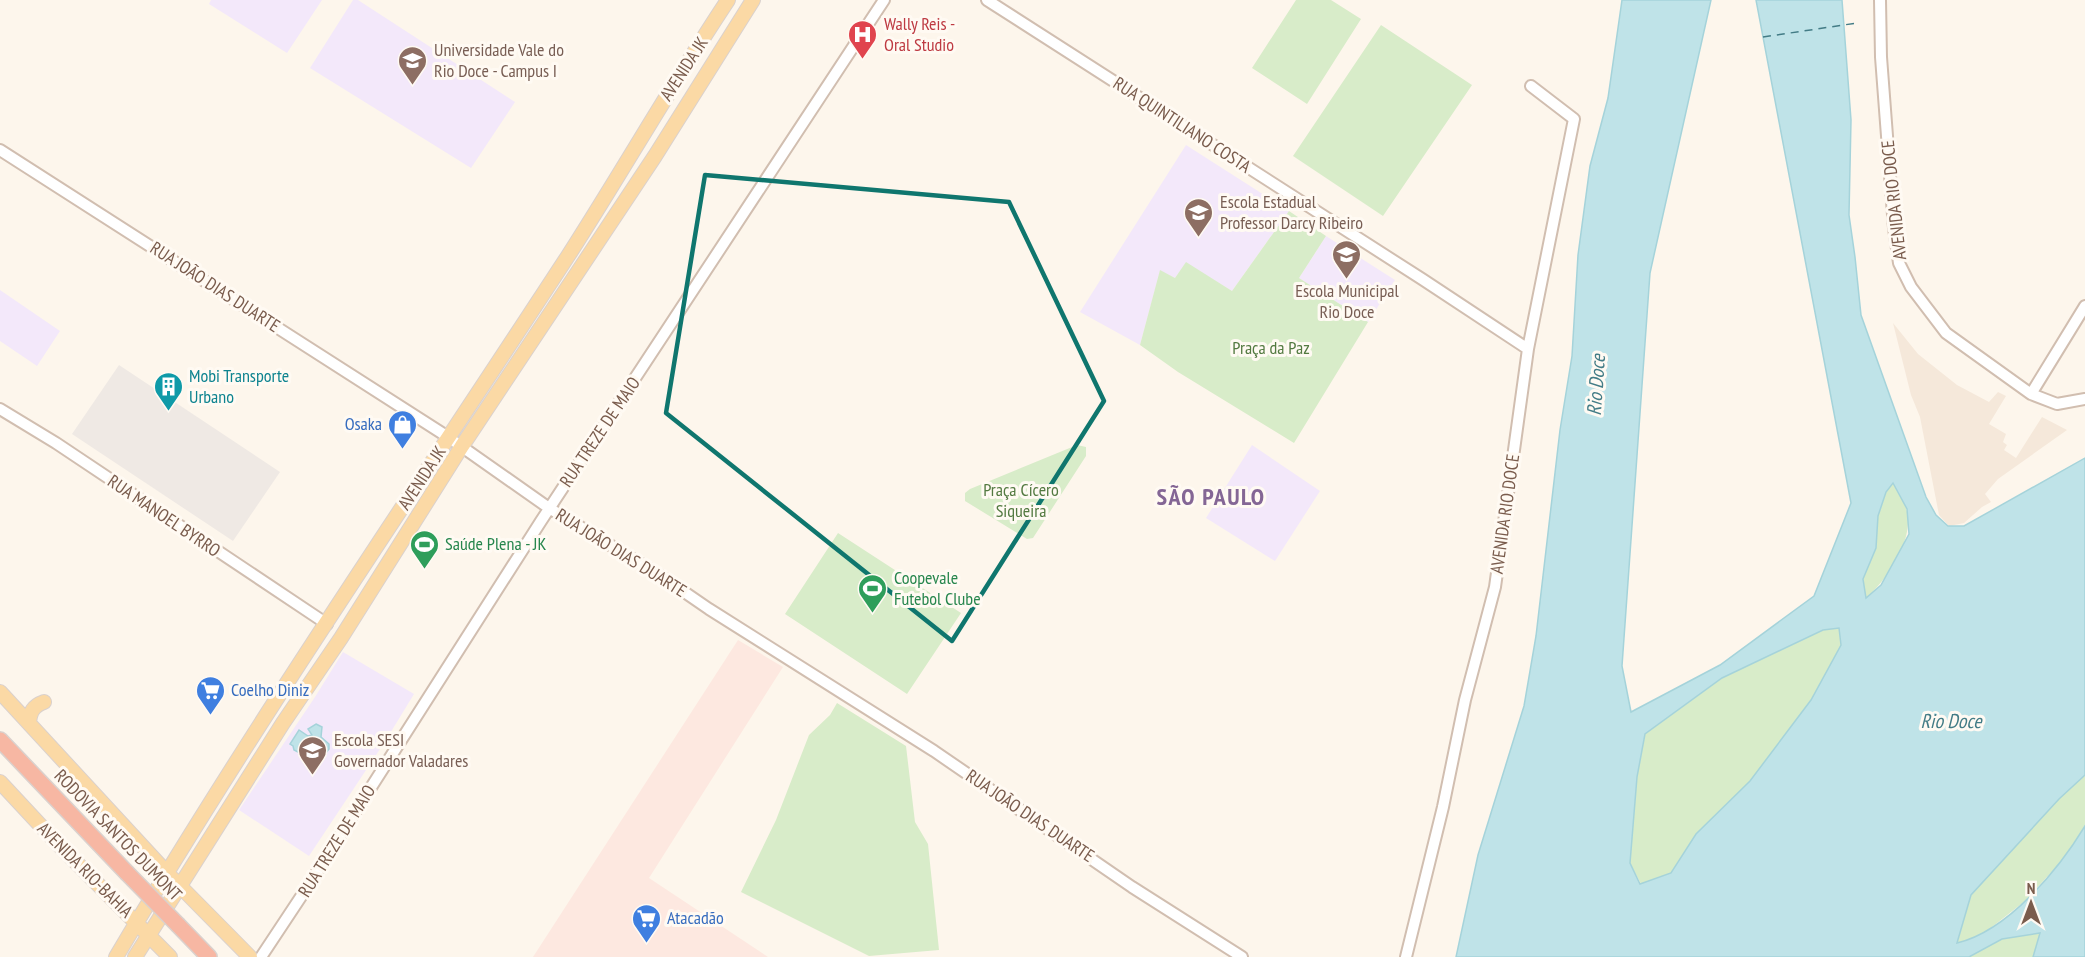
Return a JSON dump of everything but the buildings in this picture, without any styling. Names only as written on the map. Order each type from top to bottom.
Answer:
[{"type":"highway","name":"RODOVIA SANTOS DUMONT","points":[[0,740],[208,957]]},
{"type":"main road","name":"AVENIDA JK","points":[[116,957],[204,812],[569,254],[685,65],[728,0]]},
{"type":"main road","name":"AVENIDA JK","points":[[135,957],[283,723],[462,446],[655,156],[753,0]]},
{"type":"main road","points":[[0,693],[167,873],[250,957]]},
{"type":"main road","points":[[29,723],[31,710],[37,704],[44,702]]},
{"type":"main road","name":"AVENIDA RIO-BAHIA","points":[[0,782],[170,957]]},
{"type":"street","name":"RUA TREZE DE MAIO","points":[[261,957],[549,508],[884,0]]},
{"type":"street","name":"RUA QUINTILIANO COSTA","points":[[987,0],[1528,348]]},
{"type":"street","name":"AVENIDA RIO DOCE","points":[[1880,0],[1894,228],[1899,263],[1911,287],[1946,333],[2031,394],[2057,404],[2085,399]]},
{"type":"street","name":"AVENIDA RIO DOCE","points":[[1406,957],[1495,587],[1528,348],[1574,119],[1531,86]]},
{"type":"street","name":"RUA JOÃO DIAS DUARTE","points":[[0,150],[462,446],[549,508],[661,576],[709,609],[927,746],[1132,887],[1242,957]]},
{"type":"street","points":[[2031,394],[2085,306]]},
{"type":"street","name":"RUA MANOEL BYRRO","points":[[0,409],[327,624]]},
{"type":"highlighted area","points":[[705,175],[1009,202],[1104,401],[952,641],[666,413]]},
{"type":"shaded area","points":[[211,0],[322,0],[287,53],[209,4]]},
{"type":"shaded area","name":"Universidade Vale do Rio Doce - Campus I","points":[[353,0],[358,0],[515,102],[471,168],[310,68]]},
{"type":"shaded area","name":"Escola Estadual Professor Darcy Ribeiro","points":[[1186,145],[1289,211],[1232,291],[1186,263],[1175,278],[1160,271],[1140,345],[1080,312]]},
{"type":"shaded area","name":"Escola Municipal Rio Doce","points":[[1326,236],[1395,280],[1368,322],[1299,278]]},
{"type":"shaded area","points":[[0,290],[60,331],[37,366],[0,341]]},
{"type":"shaded area","points":[[1893,323],[1918,354],[1957,385],[1989,402],[1998,392],[2006,396],[1989,424],[2006,434],[2003,442],[2007,445],[2004,450],[2016,458],[2042,417],[2067,430],[1998,479],[1985,494],[1991,502],[1964,523],[1949,526],[1939,515],[1920,417],[1911,395]]},
{"type":"shaded area","points":[[119,365],[280,472],[233,541],[72,434]]},
{"type":"shaded area","points":[[1252,445],[1320,491],[1275,561],[1206,518]]},
{"type":"shaded area","points":[[738,640],[783,667],[649,878],[768,957],[533,957]]},
{"type":"shaded area","name":"Escola SESI Governador Valadares","points":[[343,652],[414,694],[309,856],[239,810]]},
{"type":"green space","points":[[1296,0],[1331,0],[1361,19],[1307,104],[1252,68]]},
{"type":"green space","points":[[1381,25],[1472,85],[1383,216],[1293,156]]},
{"type":"green space","name":"Praça da Paz","points":[[1289,211],[1326,236],[1299,278],[1368,322],[1294,443],[1178,372],[1140,345],[1160,270],[1175,278],[1186,262],[1232,291]]},
{"type":"green space","name":"Praça Cícero Siqueira","points":[[1077,445],[1086,447],[1086,456],[1033,538],[1027,539],[965,501],[965,493],[970,489]]},
{"type":"green space","points":[[1893,483],[1906,508],[1907,532],[1898,558],[1882,581],[1865,599],[1863,579],[1876,548],[1878,516],[1886,492]]},
{"type":"green space","name":"Coopevale Futebol Clube","points":[[838,533],[961,613],[907,694],[785,614]]},
{"type":"green space","points":[[1840,628],[1841,645],[1811,700],[1750,781],[1696,834],[1671,873],[1641,884],[1630,863],[1637,777],[1645,734],[1722,678],[1823,630]]},
{"type":"green space","points":[[837,703],[906,746],[915,822],[928,844],[939,950],[869,956],[741,892],[776,820],[809,735],[830,715]]},
{"type":"green space","points":[[2085,775],[2085,826],[2068,854],[2025,901],[1983,934],[1957,944],[1971,895],[2059,799]]},
{"type":"green space","points":[[2040,933],[2033,957],[1969,957],[2002,939]]},
{"type":"water","name":"Rio Doce","points":[[1622,0],[1711,0],[1650,273],[1622,666],[1631,712],[1720,665],[1814,596],[1851,503],[1756,0],[1842,0],[1851,120],[1849,215],[1861,315],[1926,497],[1936,515],[1948,526],[1964,526],[2085,458],[2085,775],[2059,799],[1971,895],[1957,943],[1995,926],[2013,912],[2047,879],[2085,826],[2085,957],[2033,957],[2040,933],[2002,939],[1969,957],[1456,957],[1478,855],[1524,706],[1536,636],[1560,430],[1572,356],[1578,255],[1590,166],[1608,98]],"holes":[[[1893,483],[1907,509],[1909,534],[1881,585],[1866,598],[1863,579],[1876,548],[1878,516],[1886,492]],[[1839,628],[1841,645],[1811,700],[1750,781],[1696,834],[1671,873],[1640,884],[1630,863],[1637,777],[1645,734],[1722,678],[1823,630]]]},
{"type":"water","points":[[316,724],[322,727],[321,737],[329,744],[329,749],[317,764],[301,752],[294,750],[290,744],[299,730],[308,736],[312,735],[308,729]]},
{"type":"ferry route","points":[[1763,37],[1857,23]]},
{"type":"place","name":"Wally Reis - Oral Studio","points":[[863,60]]},
{"type":"place","name":"Universidade Vale do Rio Doce - Campus I","points":[[413,86]]},
{"type":"place","name":"Escola Estadual Professor Darcy Ribeiro","points":[[1199,238]]},
{"type":"place","name":"Escola Municipal Rio Doce","points":[[1347,280]]},
{"type":"place","name":"Mobi Transporte Urbano","points":[[168,412]]},
{"type":"place","name":"Osaka","points":[[403,450]]},
{"type":"place","name":"Saúde Plena - JK","points":[[424,570]]},
{"type":"place","name":"Coopevale Futebol Clube","points":[[873,614]]},
{"type":"place","name":"Coelho Diniz","points":[[210,716]]},
{"type":"place","name":"Escola SESI Governador Valadares","points":[[313,776]]},
{"type":"place","name":"Atacadão","points":[[646,944]]},
{"type":"district","name":"SÃO PAULO","points":[[1211,497]]}]
